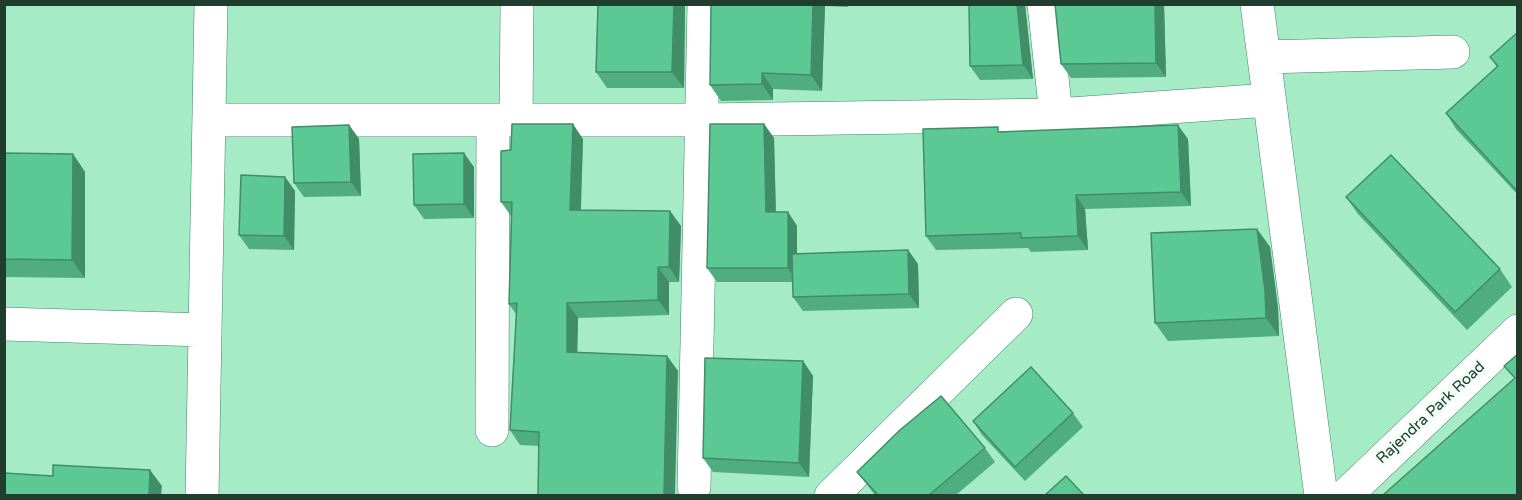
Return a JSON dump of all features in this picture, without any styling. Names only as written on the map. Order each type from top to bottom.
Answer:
[{"type":"street","points":[[202,495],[211,4]]},
{"type":"street","points":[[492,430],[504,120],[517,4]]},
{"type":"street","points":[[694,487],[704,4]]},
{"type":"street","points":[[1044,4],[1056,115]]},
{"type":"street","points":[[1257,4],[1321,495]]},
{"type":"street","points":[[1264,57],[1453,52]]},
{"type":"street","points":[[208,120],[702,120],[1056,115],[1269,100]]},
{"type":"street","points":[[837,494],[1016,314]]},
{"type":"street","points":[[4,324],[205,330]]},
{"type":"street","name":"Rajendra Park Road","points":[[1345,495],[1518,332]]},
{"type":"building","points":[[598,4],[674,4],[672,72],[596,72]]},
{"type":"building","points":[[711,4],[813,4],[811,75],[762,73],[762,84],[710,85]]},
{"type":"building","points":[[969,4],[1017,4],[1023,65],[970,66]]},
{"type":"building","points":[[1055,4],[1155,4],[1156,63],[1061,64]]},
{"type":"building","points":[[1518,32],[1518,192],[1446,113],[1498,66],[1490,57]]},
{"type":"building","points":[[512,124],[573,124],[570,210],[670,211],[669,267],[658,267],[658,300],[567,303],[567,352],[667,356],[664,495],[538,495],[539,432],[510,430],[517,303],[509,304],[512,202],[501,202],[501,151],[511,150]]},
{"type":"building","points":[[710,124],[764,124],[766,212],[788,212],[788,268],[707,268]]},
{"type":"building","points":[[349,125],[351,182],[294,183],[292,127]]},
{"type":"building","points":[[1178,125],[1181,192],[1076,195],[1078,236],[1021,238],[1021,233],[926,236],[923,129],[998,127],[998,132]]},
{"type":"building","points":[[4,153],[73,154],[72,260],[4,259]]},
{"type":"building","points":[[464,153],[464,204],[414,205],[413,154]]},
{"type":"building","points":[[1391,155],[1500,269],[1455,312],[1346,197]]},
{"type":"building","points":[[241,175],[285,177],[284,236],[239,235]]},
{"type":"building","points":[[1257,229],[1266,318],[1155,323],[1151,233]]},
{"type":"building","points":[[908,250],[909,294],[793,297],[792,254]]},
{"type":"building","points":[[1518,354],[1518,495],[1383,495],[1515,378],[1504,366]]},
{"type":"building","points":[[705,358],[803,361],[799,463],[703,458]]},
{"type":"building","points":[[1031,367],[1073,413],[1015,467],[973,421]]},
{"type":"building","points":[[941,396],[985,448],[929,495],[878,495],[857,472],[900,430]]},
{"type":"building","points":[[53,465],[150,470],[149,495],[4,495],[4,473],[53,476]]},
{"type":"building","points":[[1066,476],[1084,495],[1045,495]]}]
